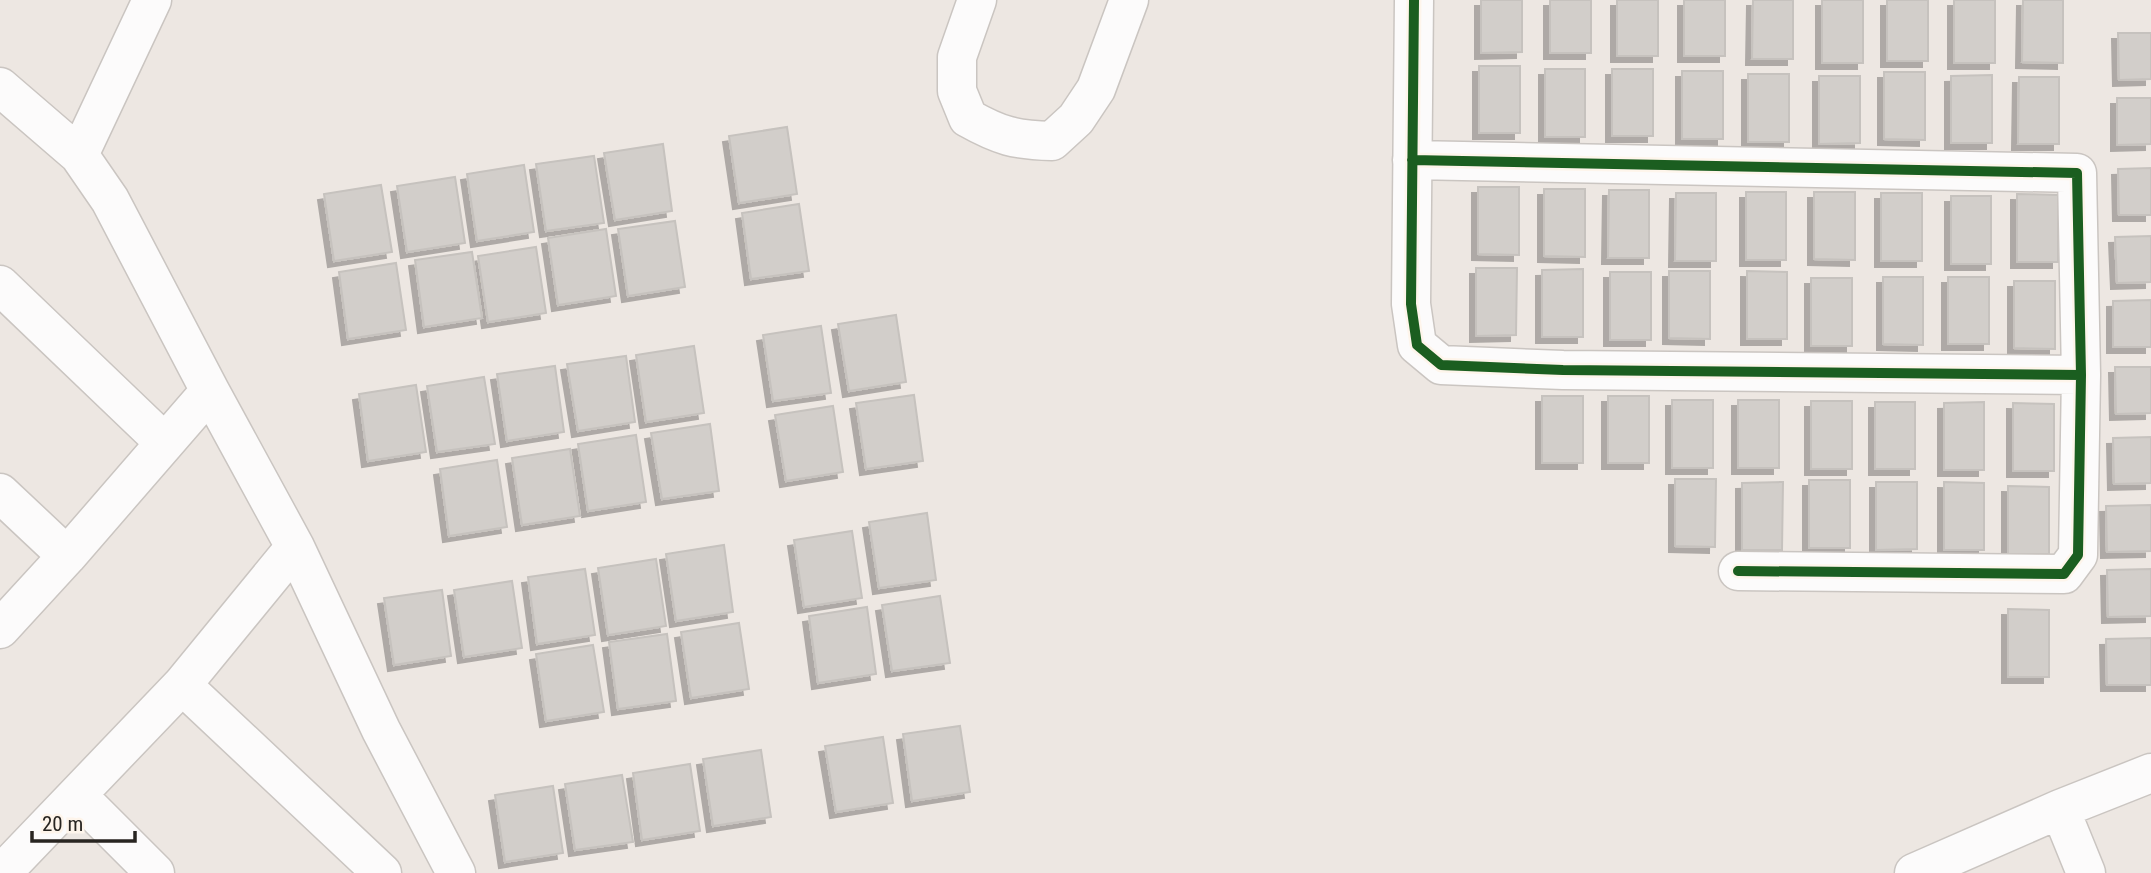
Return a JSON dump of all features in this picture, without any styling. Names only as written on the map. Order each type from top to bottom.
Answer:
[{"type":"street","points":[[79,155],[152,0]]},
{"type":"street","points":[[976,0],[957,57],[957,91],[968,118],[999,135],[1030,141],[1052,141],[1076,119],[1096,89],[1129,0]]},
{"type":"street","points":[[1414,0],[1411,304],[1417,345],[1441,365],[1563,370],[2081,375]]},
{"type":"street","points":[[0,87],[79,155],[110,200],[295,547],[381,730],[456,873]]},
{"type":"street","points":[[1412,160],[2077,173],[2081,375],[2078,555],[2064,574],[1738,571]]},
{"type":"street","points":[[0,285],[165,443]]},
{"type":"street","points":[[0,628],[67,556],[210,391]]},
{"type":"street","points":[[0,493],[67,556]]},
{"type":"street","points":[[2,873],[182,685],[295,547]]},
{"type":"street","points":[[182,685],[382,873]]},
{"type":"street","points":[[1914,873],[2060,809],[2151,774]]},
{"type":"street","points":[[77,795],[155,873]]},
{"type":"street","points":[[2060,809],[2086,873]]},
{"type":"building","points":[[1481,0],[1522,0],[1522,52],[1481,53]]},
{"type":"building","points":[[1550,0],[1591,0],[1591,53],[1550,53]]},
{"type":"building","points":[[1617,0],[1658,0],[1658,56],[1617,56]]},
{"type":"building","points":[[1684,0],[1725,0],[1725,56],[1684,56]]},
{"type":"building","points":[[1753,0],[1793,0],[1793,59],[1752,59]]},
{"type":"building","points":[[1822,0],[1863,0],[1863,63],[1822,63]]},
{"type":"building","points":[[1887,0],[1928,0],[1928,61],[1887,61]]},
{"type":"building","points":[[1954,0],[1995,0],[1995,63],[1954,63]]},
{"type":"building","points":[[2023,0],[2063,0],[2063,63],[2022,62]]},
{"type":"building","points":[[2118,33],[2151,33],[2151,79],[2119,80]]},
{"type":"building","points":[[1479,66],[1520,66],[1520,133],[1479,133]]},
{"type":"building","points":[[1545,69],[1585,69],[1585,137],[1545,137]]},
{"type":"building","points":[[1612,69],[1653,69],[1653,136],[1612,136]]},
{"type":"building","points":[[1682,71],[1723,71],[1723,139],[1682,139]]},
{"type":"building","points":[[1884,72],[1925,72],[1925,140],[1884,139]]},
{"type":"building","points":[[1748,74],[1789,74],[1789,142],[1748,142]]},
{"type":"building","points":[[1992,75],[1992,143],[1951,143],[1951,76]]},
{"type":"building","points":[[1819,76],[1860,76],[1860,143],[1819,144]]},
{"type":"building","points":[[2019,77],[2059,77],[2059,144],[2018,144]]},
{"type":"building","points":[[2117,98],[2151,98],[2151,144],[2117,145]]},
{"type":"building","points":[[787,127],[797,194],[739,203],[729,136]]},
{"type":"building","points":[[663,144],[672,211],[615,220],[604,153]]},
{"type":"building","points":[[594,156],[604,223],[546,231],[536,164]]},
{"type":"building","points":[[524,165],[534,232],[477,241],[467,174]]},
{"type":"building","points":[[2151,168],[2151,215],[2119,215],[2118,169]]},
{"type":"building","points":[[455,177],[465,243],[407,252],[397,186]]},
{"type":"building","points":[[381,185],[392,252],[334,261],[324,194]]},
{"type":"building","points":[[1478,187],[1519,187],[1519,255],[1478,254]]},
{"type":"building","points":[[1544,189],[1585,189],[1585,257],[1544,256]]},
{"type":"building","points":[[1609,190],[1649,190],[1649,258],[1608,258]]},
{"type":"building","points":[[1746,192],[1786,192],[1786,260],[1746,260]]},
{"type":"building","points":[[1814,192],[1855,192],[1855,260],[1814,259]]},
{"type":"building","points":[[1676,193],[1716,193],[1716,261],[1675,261]]},
{"type":"building","points":[[1881,193],[1922,193],[1922,261],[1881,261]]},
{"type":"building","points":[[2017,194],[2058,195],[2058,262],[2017,262]]},
{"type":"building","points":[[1951,196],[1991,196],[1991,264],[1951,264]]},
{"type":"building","points":[[799,204],[809,271],[751,279],[742,213]]},
{"type":"building","points":[[675,221],[685,287],[628,296],[618,229]]},
{"type":"building","points":[[606,229],[616,296],[558,305],[548,238]]},
{"type":"building","points":[[2151,236],[2151,282],[2117,283],[2115,237]]},
{"type":"building","points":[[536,247],[546,313],[488,322],[478,256]]},
{"type":"building","points":[[472,252],[482,318],[424,327],[415,260]]},
{"type":"building","points":[[396,263],[406,330],[348,339],[339,272]]},
{"type":"building","points":[[1476,268],[1517,268],[1516,335],[1476,336]]},
{"type":"building","points":[[1583,269],[1583,337],[1542,337],[1542,270]]},
{"type":"building","points":[[1669,271],[1710,271],[1710,339],[1669,338]]},
{"type":"building","points":[[1747,271],[1787,272],[1787,339],[1747,339]]},
{"type":"building","points":[[1610,272],[1651,272],[1651,340],[1610,340]]},
{"type":"building","points":[[1883,277],[1923,277],[1923,345],[1883,344]]},
{"type":"building","points":[[1948,277],[1989,277],[1989,344],[1948,344]]},
{"type":"building","points":[[1811,278],[1852,278],[1852,346],[1811,346]]},
{"type":"building","points":[[2014,281],[2055,281],[2055,349],[2014,348]]},
{"type":"building","points":[[2151,300],[2151,347],[2113,347],[2113,301]]},
{"type":"building","points":[[896,315],[906,382],[849,391],[838,324]]},
{"type":"building","points":[[821,326],[831,393],[773,401],[763,335]]},
{"type":"building","points":[[694,346],[704,413],[646,422],[636,355]]},
{"type":"building","points":[[626,356],[635,422],[578,431],[567,364]]},
{"type":"building","points":[[555,366],[564,432],[507,441],[497,374]]},
{"type":"building","points":[[2115,367],[2151,367],[2151,413],[2116,414]]},
{"type":"building","points":[[484,377],[495,444],[437,452],[427,386]]},
{"type":"building","points":[[416,385],[426,452],[368,461],[359,394]]},
{"type":"building","points":[[914,395],[923,461],[866,469],[856,403]]},
{"type":"building","points":[[1542,396],[1583,396],[1583,463],[1542,463]]},
{"type":"building","points":[[1608,396],[1649,396],[1649,463],[1608,463]]},
{"type":"building","points":[[1672,400],[1713,400],[1713,468],[1672,468]]},
{"type":"building","points":[[1738,400],[1779,400],[1779,468],[1738,468]]},
{"type":"building","points":[[1811,401],[1852,401],[1852,469],[1811,469]]},
{"type":"building","points":[[1875,402],[1915,402],[1915,469],[1875,469]]},
{"type":"building","points":[[1984,402],[1984,470],[1944,470],[1944,403]]},
{"type":"building","points":[[2013,403],[2054,404],[2054,471],[2013,471]]},
{"type":"building","points":[[833,406],[843,472],[786,481],[775,415]]},
{"type":"building","points":[[710,424],[719,491],[662,499],[651,433]]},
{"type":"building","points":[[636,435],[646,502],[588,511],[578,444]]},
{"type":"building","points":[[2151,437],[2151,483],[2114,484],[2113,438]]},
{"type":"building","points":[[570,449],[580,516],[522,525],[512,458]]},
{"type":"building","points":[[497,460],[507,527],[449,536],[440,469]]},
{"type":"building","points":[[1675,479],[1716,479],[1715,547],[1675,546]]},
{"type":"building","points":[[1809,480],[1850,480],[1850,548],[1809,548]]},
{"type":"building","points":[[1783,482],[1782,550],[1742,550],[1742,483]]},
{"type":"building","points":[[1876,482],[1917,482],[1917,549],[1876,550]]},
{"type":"building","points":[[1944,482],[1984,483],[1984,550],[1944,550]]},
{"type":"building","points":[[2008,486],[2049,487],[2049,554],[2008,554]]},
{"type":"building","points":[[2151,505],[2151,551],[2107,552],[2106,506]]},
{"type":"building","points":[[927,513],[936,580],[879,588],[869,522]]},
{"type":"building","points":[[852,531],[862,598],[804,607],[794,540]]},
{"type":"building","points":[[724,545],[733,612],[676,621],[666,554]]},
{"type":"building","points":[[656,559],[666,626],[608,635],[598,568]]},
{"type":"building","points":[[585,569],[595,635],[537,644],[528,577]]},
{"type":"building","points":[[2151,569],[2151,616],[2108,617],[2107,570]]},
{"type":"building","points":[[512,581],[522,648],[464,657],[454,590]]},
{"type":"building","points":[[442,590],[451,656],[394,665],[384,598]]},
{"type":"building","points":[[940,596],[950,663],[892,671],[882,605]]},
{"type":"building","points":[[867,607],[876,674],[818,683],[809,616]]},
{"type":"building","points":[[2008,609],[2049,610],[2049,677],[2008,677]]},
{"type":"building","points":[[739,623],[749,689],[691,698],[681,632]]},
{"type":"building","points":[[667,634],[676,701],[618,709],[609,642]]},
{"type":"building","points":[[2151,638],[2151,685],[2107,685],[2106,639]]},
{"type":"building","points":[[593,645],[604,712],[546,721],[536,654]]},
{"type":"building","points":[[960,726],[970,792],[912,801],[903,734]]},
{"type":"building","points":[[883,737],[893,803],[836,812],[825,746]]},
{"type":"building","points":[[761,750],[771,817],[713,826],[703,759]]},
{"type":"building","points":[[690,764],[700,831],[642,840],[633,773]]},
{"type":"building","points":[[622,775],[633,842],[575,850],[565,784]]},
{"type":"building","points":[[553,786],[563,853],[505,862],[495,795]]},
{"type":"cycle path","points":[[1414,0],[1411,304],[1417,345],[1441,365],[1563,370],[2081,375]]},
{"type":"cycle path","points":[[1412,160],[2077,173],[2081,375],[2078,555],[2064,574],[1738,571]]}]
